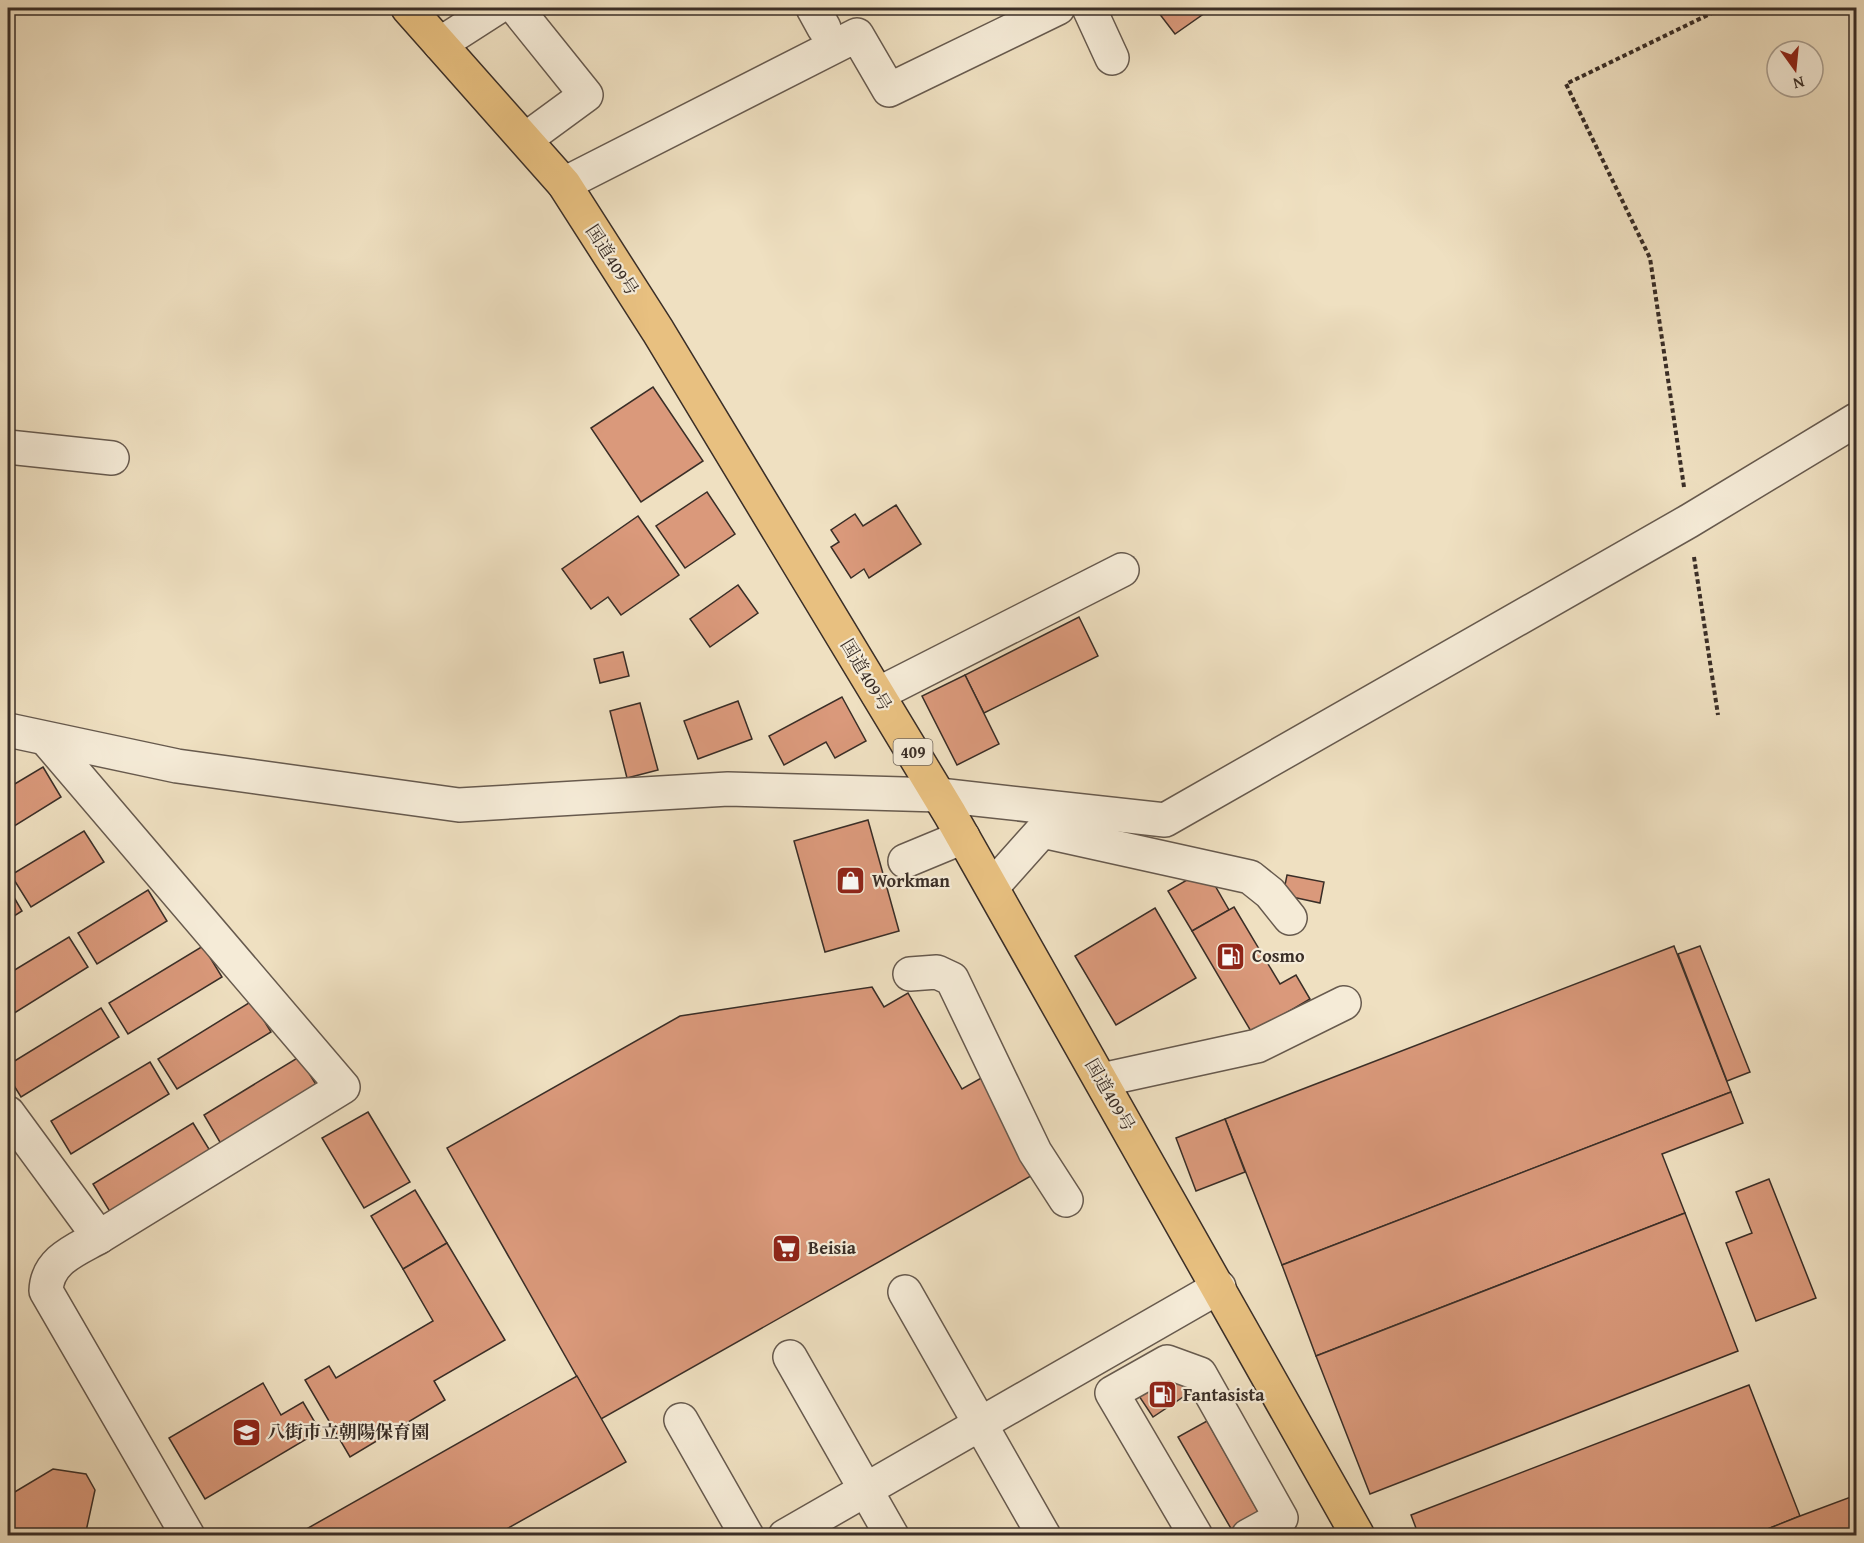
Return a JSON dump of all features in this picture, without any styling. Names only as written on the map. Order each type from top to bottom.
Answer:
[{"type":"highway","name":"国道409号","points":[[408,8],[564,184],[658,332],[939,795],[1358,1536]]},
{"type":"street","points":[[441,44],[496,8]]},
{"type":"street","points":[[516,8],[586,95],[526,139]]},
{"type":"street","points":[[564,184],[857,35],[889,90],[1058,8]]},
{"type":"street","points":[[1089,8],[1113,58]]},
{"type":"street","points":[[8,730],[177,766],[459,805],[728,789],[939,795],[1165,820],[1689,521],[1857,420]]},
{"type":"street","points":[[8,447],[112,458]]},
{"type":"street","points":[[878,694],[1122,570]]},
{"type":"street","points":[[46,739],[343,1088],[60,1259],[46,1281],[46,1291],[188,1536]]},
{"type":"street","points":[[992,887],[1042,831],[1250,877],[1270,892],[1290,918]]},
{"type":"street","points":[[905,861],[963,837]]},
{"type":"street","points":[[910,974],[937,972],[952,979],[1035,1152],[1066,1200]]},
{"type":"street","points":[[1101,1080],[1257,1046],[1344,1003]]},
{"type":"street","points":[[8,1113],[99,1237]]},
{"type":"street","points":[[785,1536],[1219,1287]]},
{"type":"street","points":[[905,1292],[1044,1536]]},
{"type":"street","points":[[790,1358],[892,1536]]},
{"type":"street","points":[[1196,1536],[1112,1393],[1167,1362],[1200,1374],[1281,1518],[1248,1536]]},
{"type":"street","points":[[681,1420],[747,1536]]},
{"type":"path","points":[[1718,714],[1650,258],[1566,84],[1722,8]]},
{"type":"building","points":[[1155,8],[1212,8],[1175,34]]},
{"type":"building","points":[[653,387],[703,461],[641,502],[591,428]]},
{"type":"building","points":[[707,492],[735,534],[685,568],[656,526]]},
{"type":"building","points":[[896,505],[921,544],[869,578],[864,569],[851,578],[831,547],[839,542],[831,530],[855,514],[863,526]]},
{"type":"building","points":[[638,516],[679,575],[621,615],[608,597],[591,609],[562,569]]},
{"type":"building","points":[[738,585],[758,613],[710,647],[690,619]]},
{"type":"building","points":[[1079,617],[1098,656],[984,713],[965,675]]},
{"type":"building","points":[[623,652],[629,676],[600,683],[594,659]]},
{"type":"building","points":[[965,675],[999,744],[957,765],[922,696]]},
{"type":"building","points":[[842,697],[866,741],[835,758],[826,742],[784,765],[769,736]]},
{"type":"building","points":[[738,701],[752,739],[698,759],[684,721]]},
{"type":"building","points":[[640,703],[658,770],[627,778],[610,711]]},
{"type":"building","points":[[43,767],[61,797],[8,830],[8,788]]},
{"type":"building","points":[[868,820],[899,931],[825,952],[794,841]]},
{"type":"building","points":[[84,831],[104,862],[31,907],[11,875]]},
{"type":"building","points":[[1287,875],[1324,882],[1320,903],[1283,895]]},
{"type":"building","points":[[1192,877],[1214,884],[1229,910],[1192,931],[1168,891]]},
{"type":"building","points":[[8,887],[22,911],[8,920]]},
{"type":"building","points":[[148,890],[167,921],[97,964],[78,933]]},
{"type":"building","points":[[1234,907],[1280,984],[1296,975],[1310,999],[1252,1033],[1192,931]]},
{"type":"building","points":[[1155,908],[1196,978],[1116,1025],[1075,956]]},
{"type":"building","points":[[69,937],[88,967],[8,1017],[8,974]]},
{"type":"building","points":[[203,946],[222,977],[128,1034],[109,1003]]},
{"type":"building","points":[[1674,946],[1731,1092],[1282,1265],[1225,1119]]},
{"type":"building","points":[[1700,946],[1750,1072],[1727,1081],[1678,954]]},
{"type":"building","points":[[872,987],[884,1007],[908,993],[962,1089],[983,1077],[1038,1172],[601,1419],[447,1148],[680,1016]]},
{"type":"building","points":[[252,1001],[271,1032],[177,1089],[158,1059]]},
{"type":"building","points":[[101,1008],[119,1037],[21,1097],[8,1076],[8,1065]]},
{"type":"building","points":[[299,1057],[320,1091],[224,1149],[204,1115]]},
{"type":"building","points":[[150,1062],[169,1094],[71,1154],[51,1121]]},
{"type":"building","points":[[1731,1092],[1743,1123],[1662,1154],[1685,1213],[1316,1356],[1282,1265]]},
{"type":"building","points":[[368,1112],[410,1182],[364,1208],[322,1138]]},
{"type":"building","points":[[1225,1119],[1245,1172],[1196,1191],[1176,1138]]},
{"type":"building","points":[[193,1123],[212,1154],[112,1215],[93,1184]]},
{"type":"building","points":[[1769,1179],[1816,1298],[1756,1321],[1726,1243],[1752,1233],[1736,1192]]},
{"type":"building","points":[[415,1190],[447,1243],[403,1269],[371,1216]]},
{"type":"building","points":[[1685,1213],[1738,1351],[1370,1494],[1316,1356]]},
{"type":"building","points":[[447,1243],[505,1340],[434,1381],[445,1400],[350,1457],[305,1380],[329,1366],[336,1378],[433,1321],[403,1269]]},
{"type":"building","points":[[1170,1375],[1184,1379],[1192,1391],[1153,1417],[1139,1396]]},
{"type":"building","points":[[577,1376],[626,1462],[494,1536],[294,1536]]},
{"type":"building","points":[[263,1383],[281,1415],[303,1402],[320,1431],[205,1499],[169,1438]]},
{"type":"building","points":[[1749,1385],[1800,1516],[1750,1536],[1419,1536],[1411,1515]]},
{"type":"building","points":[[1207,1421],[1261,1517],[1233,1532],[1178,1437]]},
{"type":"building","points":[[53,1469],[86,1474],[95,1490],[85,1536],[8,1536],[8,1496]]},
{"type":"building","points":[[1856,1495],[1856,1536],[1750,1536],[1800,1516]]},
{"type":"place","name":"Workman","points":[[851,881]]},
{"type":"place","name":"Cosmo","points":[[1231,956]]},
{"type":"place","name":"Beisia","points":[[787,1248]]},
{"type":"place","name":"Fantasista","points":[[1162,1395]]},
{"type":"place","name":"八街市立朝陽保育園","points":[[246,1432]]}]
